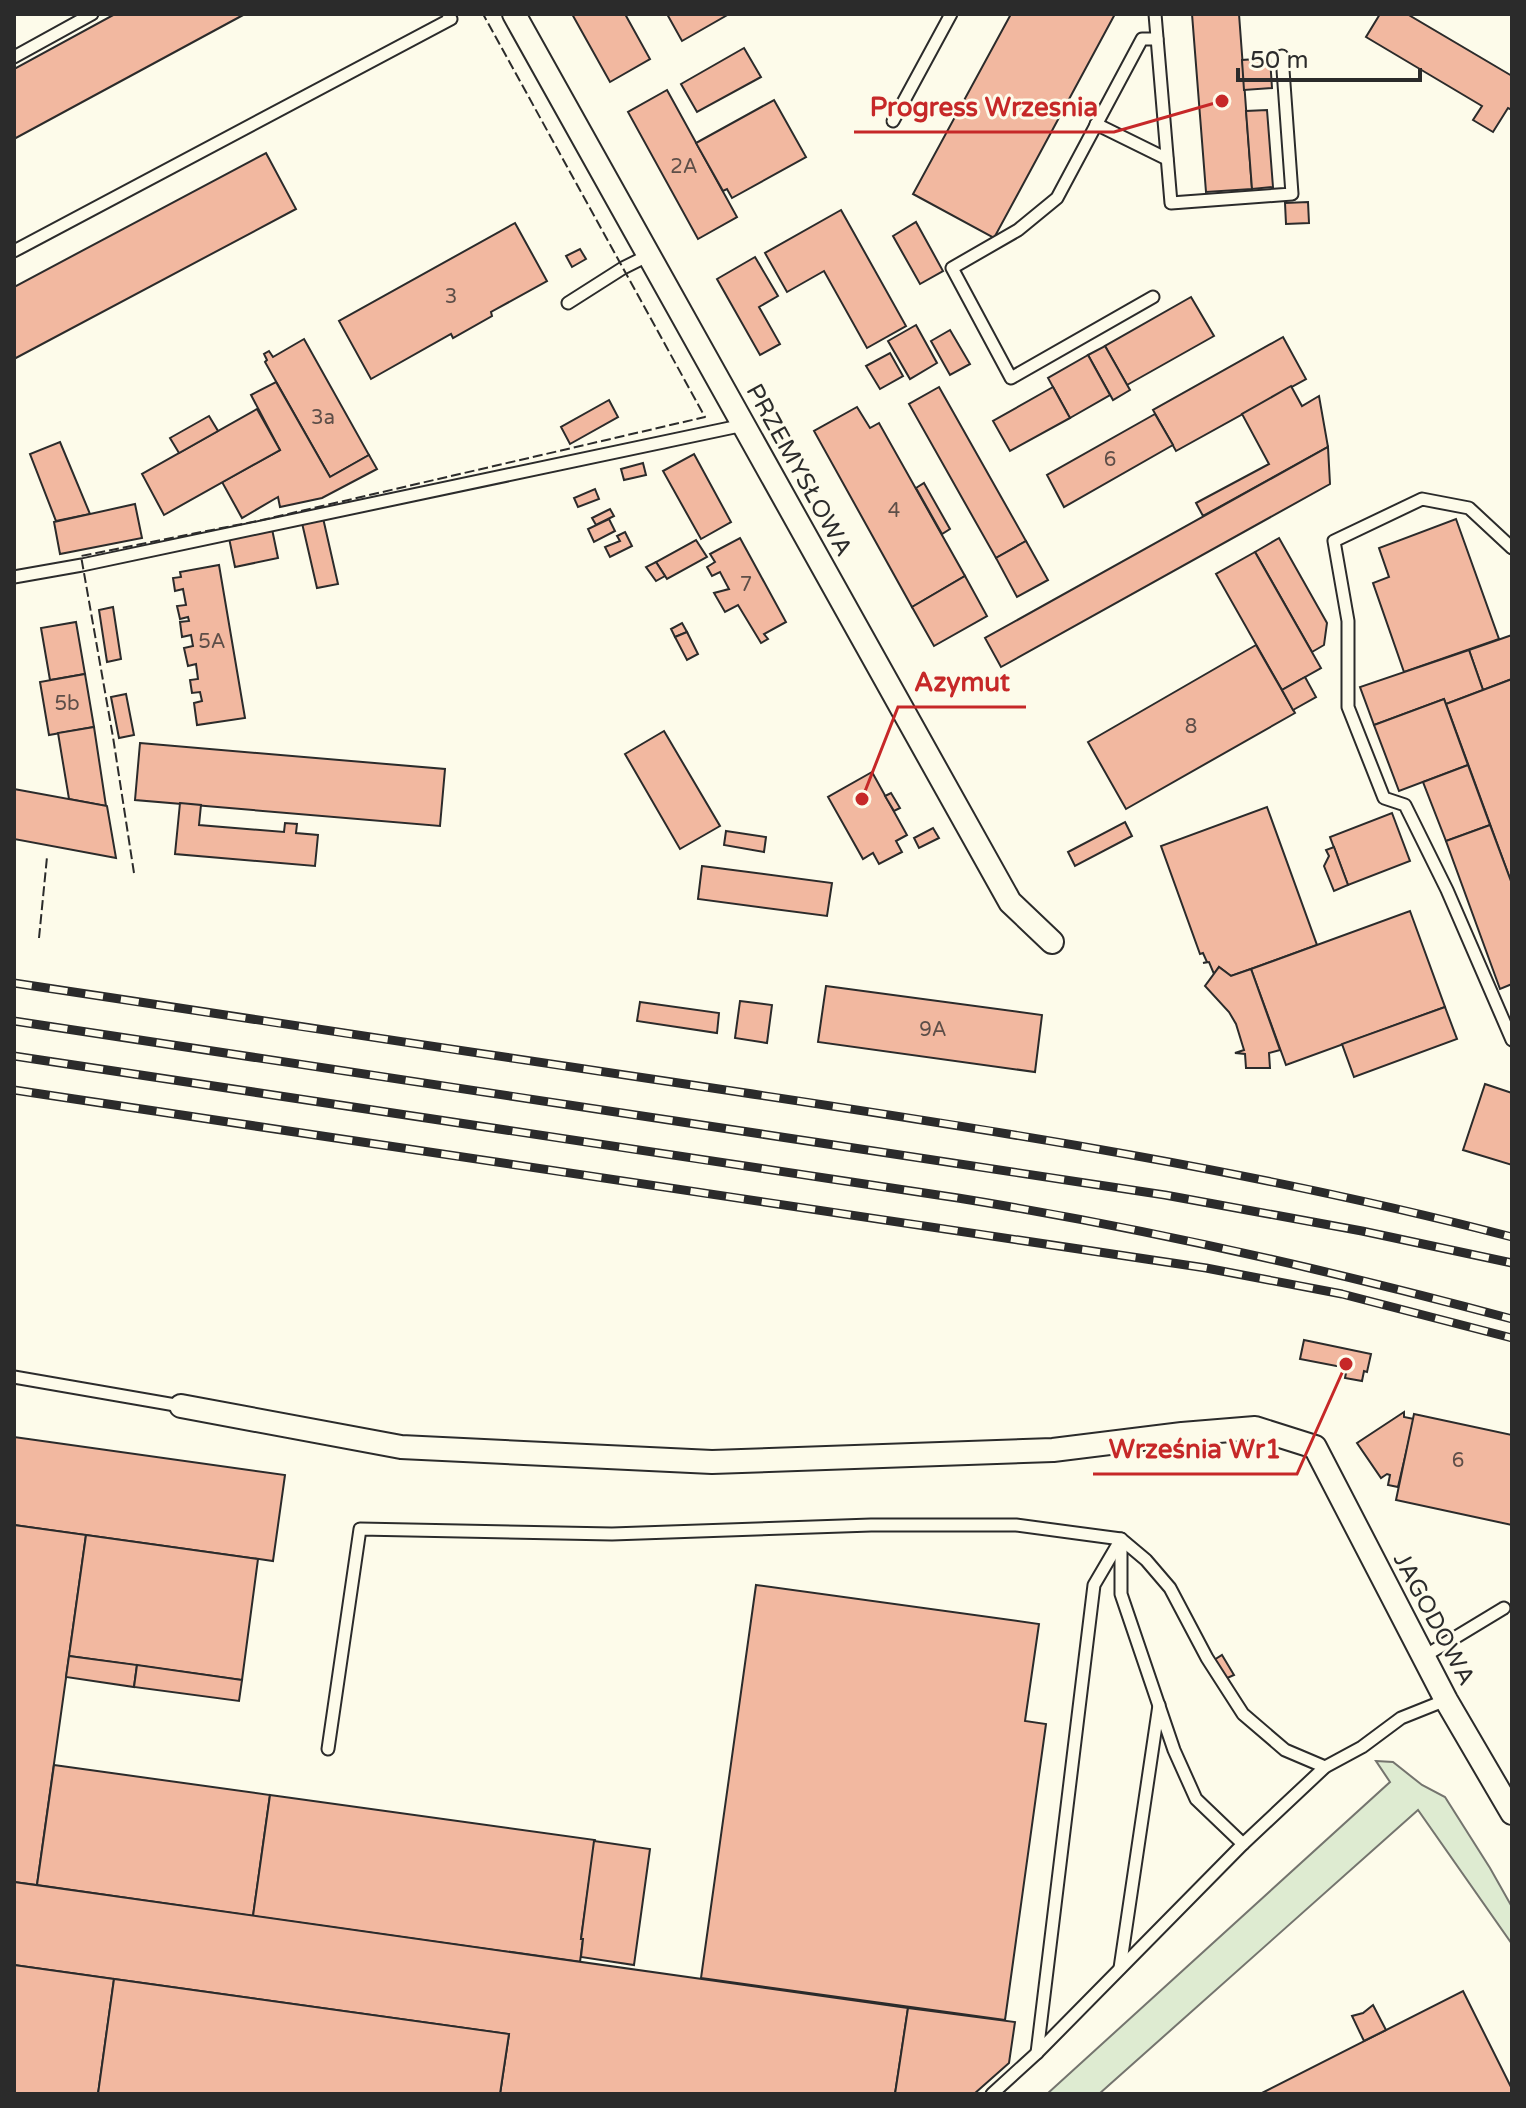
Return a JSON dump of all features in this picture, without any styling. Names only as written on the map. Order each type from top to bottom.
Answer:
[{"type":"street","name":"PRZEMYSŁOWA","points":[[514,14],[1010,902],[1052,942]]},
{"type":"street","name":"JAGODOWA","points":[[181,1406],[401,1447],[712,1462],[1053,1450],[1255,1428],[1315,1447],[1446,1700],[1512,1813]]},
{"type":"lane","points":[[14,57],[92,14]]},
{"type":"lane","points":[[14,251],[451,19],[448,14]]},
{"type":"lane","points":[[893,121],[951,14]]},
{"type":"lane","points":[[1155,14],[1171,203],[1292,194],[1282,56]]},
{"type":"lane","points":[[1153,297],[1011,378],[952,268],[1018,230],[1057,198],[1142,39],[1157,39]]},
{"type":"lane","points":[[1096,124],[1167,159]]},
{"type":"lane","points":[[568,303],[649,255]]},
{"type":"lane","points":[[14,577],[744,425]]},
{"type":"lane","points":[[1512,548],[1469,508],[1422,499],[1334,541],[1348,621],[1348,707],[1384,798],[1405,805],[1447,890],[1512,1040]]},
{"type":"lane","points":[[14,1377],[181,1406]]},
{"type":"lane","points":[[328,1749],[360,1529],[612,1534],[871,1525],[1016,1525],[1121,1539],[1146,1560],[1170,1588],[1207,1658],[1243,1714],[1285,1750],[1325,1767]]},
{"type":"lane","points":[[1121,1539],[1121,1594],[1174,1750],[1196,1799],[1243,1844]]},
{"type":"lane","points":[[1037,2053],[1094,1585],[1121,1539]]},
{"type":"lane","points":[[1423,1657],[1504,1608]]},
{"type":"lane","points":[[992,2094],[1037,2053],[1243,1844],[1325,1767],[1362,1747],[1401,1718],[1446,1700]]},
{"type":"lane","points":[[1120,1969],[1159,1702]]},
{"type":"green space","points":[[1376,1761],[1393,1762],[1422,1785],[1445,1797],[1512,1907],[1512,1944],[1418,1810],[1099,2094],[1047,2094],[1390,1782]]},
{"type":"building","points":[[115,14],[245,14],[14,139],[14,69]]},
{"type":"building","points":[[572,14],[625,14],[650,59],[610,82]]},
{"type":"building","points":[[667,14],[729,14],[682,41]]},
{"type":"building","points":[[1011,14],[1115,14],[994,238],[913,194]]},
{"type":"building","points":[[1192,14],[1239,14],[1252,189],[1206,192]]},
{"type":"building","points":[[1380,14],[1407,14],[1512,76],[1512,110],[1508,108],[1493,132],[1473,120],[1482,106],[1366,37]]},
{"type":"building","points":[[744,48],[761,77],[697,112],[681,84]]},
{"type":"building","points":[[1270,58],[1272,88],[1244,90],[1242,60]]},
{"type":"building","points":[[667,90],[737,217],[698,239],[628,112]]},
{"type":"building","points":[[774,100],[806,157],[732,198],[727,189],[723,191],[696,143]]},
{"type":"building","points":[[1267,110],[1273,187],[1252,189],[1246,111]]},
{"type":"building","points":[[266,153],[296,209],[14,359],[14,287]]},
{"type":"building","points":[[1308,202],[1309,223],[1286,224],[1285,203]]},
{"type":"building","points":[[841,210],[906,326],[867,348],[824,271],[787,292],[765,253]]},
{"type":"building","points":[[916,222],[943,271],[920,284],[893,236]]},
{"type":"building","points":[[515,223],[547,281],[491,312],[492,316],[453,338],[451,334],[371,379],[339,321]]},
{"type":"building","points":[[580,249],[586,259],[572,267],[566,256]]},
{"type":"building","points":[[755,257],[778,296],[759,307],[780,344],[760,355],[717,279]]},
{"type":"building","points":[[1191,297],[1214,336],[1127,385],[1105,346]]},
{"type":"building","points":[[916,325],[937,363],[910,379],[888,341]]},
{"type":"building","points":[[950,330],[970,364],[950,375],[931,341]]},
{"type":"building","points":[[1283,337],[1306,379],[1176,451],[1153,410]]},
{"type":"building","points":[[304,339],[369,455],[330,477],[265,362],[264,354],[269,351],[273,357]]},
{"type":"building","points":[[1105,346],[1130,390],[1113,400],[1088,355]]},
{"type":"building","points":[[890,353],[903,376],[880,389],[866,366]]},
{"type":"building","points":[[1088,355],[1110,395],[1070,418],[1048,378]]},
{"type":"building","points":[[276,382],[330,477],[369,455],[377,469],[322,498],[280,507],[278,497],[242,518],[222,482],[280,450],[251,395]]},
{"type":"building","points":[[1291,386],[1302,406],[1319,396],[1328,447],[1203,516],[1196,503],[1269,464],[1242,414]]},
{"type":"building","points":[[939,387],[1026,541],[996,558],[909,404]]},
{"type":"building","points":[[1053,387],[1070,418],[1010,451],[993,421]]},
{"type":"building","points":[[609,400],[618,417],[570,444],[561,427]]},
{"type":"building","points":[[857,407],[870,428],[879,423],[965,576],[912,607],[814,431]]},
{"type":"building","points":[[257,409],[280,450],[164,515],[142,474]]},
{"type":"building","points":[[1155,414],[1173,445],[1064,507],[1047,475]]},
{"type":"building","points":[[209,416],[218,431],[179,453],[170,438]]},
{"type":"building","points":[[60,442],[90,514],[56,521],[30,454]]},
{"type":"building","points":[[1328,447],[1330,484],[1001,667],[985,638]]},
{"type":"building","points":[[694,454],[731,522],[701,539],[663,471]]},
{"type":"building","points":[[643,463],[646,475],[624,480],[621,469]]},
{"type":"building","points":[[924,483],[950,529],[942,534],[916,488]]},
{"type":"building","points":[[595,489],[599,499],[578,507],[574,498]]},
{"type":"building","points":[[135,504],[142,538],[60,554],[54,522]]},
{"type":"building","points":[[610,509],[614,516],[596,525],[592,518]]},
{"type":"building","points":[[323,518],[338,584],[317,588],[302,523]]},
{"type":"building","points":[[609,519],[615,531],[594,542],[588,529]]},
{"type":"building","points":[[1456,519],[1499,639],[1404,672],[1373,583],[1389,577],[1379,548]]},
{"type":"building","points":[[272,529],[278,558],[235,567],[229,538]]},
{"type":"building","points":[[625,532],[632,546],[610,557],[605,547],[620,541],[617,536]]},
{"type":"building","points":[[740,538],[786,622],[764,634],[768,639],[761,643],[738,605],[725,612],[714,593],[729,589],[720,572],[712,576],[707,567],[715,562],[710,554]]},
{"type":"building","points":[[1279,538],[1327,623],[1324,645],[1312,652],[1255,552]]},
{"type":"building","points":[[696,540],[707,557],[667,579],[656,562]]},
{"type":"building","points":[[1026,541],[1048,580],[1017,597],[996,558]]},
{"type":"building","points":[[1255,552],[1321,668],[1282,690],[1216,574]]},
{"type":"building","points":[[656,562],[665,576],[656,581],[646,567]]},
{"type":"building","points":[[219,565],[245,718],[197,725],[194,703],[202,701],[200,692],[192,693],[190,680],[198,679],[196,664],[188,666],[184,648],[193,646],[191,635],[182,637],[180,622],[189,621],[188,617],[180,619],[177,606],[186,605],[183,589],[175,591],[173,578],[181,577],[180,572]]},
{"type":"building","points":[[965,576],[987,616],[934,646],[912,607]]},
{"type":"building","points":[[113,607],[121,659],[107,662],[99,610]]},
{"type":"building","points":[[76,622],[85,674],[50,680],[41,628]]},
{"type":"building","points":[[682,623],[687,632],[675,637],[671,629]]},
{"type":"building","points":[[687,632],[698,654],[687,660],[675,637]]},
{"type":"building","points":[[1512,635],[1512,679],[1483,690],[1469,650]]},
{"type":"building","points":[[1256,645],[1295,713],[1126,809],[1088,742]]},
{"type":"building","points":[[1469,650],[1483,690],[1446,704],[1444,699],[1374,725],[1360,687]]},
{"type":"building","points":[[85,674],[94,727],[49,735],[40,682]]},
{"type":"building","points":[[1305,677],[1316,697],[1293,710],[1282,690]]},
{"type":"building","points":[[1512,679],[1512,884],[1446,704]]},
{"type":"building","points":[[126,694],[134,735],[119,738],[111,697]]},
{"type":"building","points":[[1444,699],[1468,765],[1399,791],[1374,725]]},
{"type":"building","points":[[94,727],[106,806],[69,799],[58,733]]},
{"type":"building","points":[[664,731],[720,826],[680,849],[625,754]]},
{"type":"building","points":[[140,743],[445,769],[440,826],[135,800]]},
{"type":"building","points":[[1468,765],[1490,825],[1446,841],[1423,782]]},
{"type":"building","points":[[872,772],[907,835],[896,841],[902,852],[879,864],[873,853],[863,859],[828,797]]},
{"type":"building","points":[[14,789],[107,806],[116,858],[14,839]]},
{"type":"building","points":[[891,793],[900,808],[894,811],[885,796]]},
{"type":"building","points":[[180,803],[201,805],[199,825],[284,832],[285,823],[297,824],[296,833],[318,835],[315,866],[175,854]]},
{"type":"building","points":[[1267,807],[1317,945],[1231,976],[1219,967],[1214,974],[1209,962],[1203,963],[1207,962],[1203,953],[1200,954],[1161,846]]},
{"type":"building","points":[[1392,813],[1410,861],[1348,885],[1330,837]]},
{"type":"building","points":[[1125,822],[1132,836],[1075,866],[1068,852]]},
{"type":"building","points":[[1490,825],[1512,884],[1512,984],[1500,989],[1446,841]]},
{"type":"building","points":[[933,828],[939,838],[919,848],[914,838]]},
{"type":"building","points":[[726,831],[766,837],[764,852],[724,845]]},
{"type":"building","points":[[1334,847],[1348,885],[1334,891],[1324,866],[1329,856],[1326,850]]},
{"type":"building","points":[[702,866],[832,883],[827,916],[698,899]]},
{"type":"building","points":[[1410,911],[1445,1007],[1286,1065],[1251,969]]},
{"type":"building","points":[[1219,967],[1231,976],[1251,969],[1280,1050],[1269,1053],[1270,1068],[1246,1068],[1245,1054],[1235,1053],[1244,1050],[1236,1024],[1205,986]]},
{"type":"building","points":[[826,986],[1042,1015],[1035,1072],[818,1042]]},
{"type":"building","points":[[740,1001],[772,1005],[767,1043],[735,1038]]},
{"type":"building","points":[[640,1002],[719,1013],[717,1033],[637,1021]]},
{"type":"building","points":[[1445,1007],[1457,1039],[1354,1077],[1342,1044]]},
{"type":"building","points":[[1485,1084],[1512,1093],[1512,1165],[1463,1150]]},
{"type":"building","points":[[1304,1340],[1371,1354],[1362,1381],[1345,1378],[1347,1368],[1300,1359]]},
{"type":"building","points":[[1404,1412],[1404,1417],[1414,1419],[1398,1487],[1388,1485],[1390,1475],[1381,1478],[1357,1443]]},
{"type":"building","points":[[1414,1414],[1512,1435],[1512,1525],[1396,1500]]},
{"type":"building","points":[[14,1437],[285,1475],[273,1561],[14,1525]]},
{"type":"building","points":[[14,1525],[86,1535],[37,1885],[14,1882]]},
{"type":"building","points":[[86,1535],[258,1559],[242,1680],[69,1656]]},
{"type":"building","points":[[756,1585],[1039,1624],[1025,1721],[1046,1724],[1005,2020],[701,1978]]},
{"type":"building","points":[[1222,1655],[1234,1675],[1225,1679],[1214,1660]]},
{"type":"building","points":[[69,1656],[137,1665],[134,1687],[66,1677]]},
{"type":"building","points":[[137,1665],[242,1680],[239,1701],[134,1687]]},
{"type":"building","points":[[54,1765],[270,1795],[253,1916],[37,1885]]},
{"type":"building","points":[[270,1795],[595,1840],[580,1962],[253,1916]]},
{"type":"building","points":[[594,1841],[650,1849],[634,1965],[581,1957]]},
{"type":"building","points":[[14,1882],[908,2008],[895,2094],[500,2094],[509,2034],[14,1965]]},
{"type":"building","points":[[14,1965],[114,1979],[98,2094],[14,2094]]},
{"type":"building","points":[[114,1979],[509,2034],[500,2094],[98,2094]]},
{"type":"building","points":[[1463,1991],[1512,2094],[1260,2094]]},
{"type":"building","points":[[1373,2005],[1386,2030],[1364,2041],[1352,2016],[1363,2013]]},
{"type":"building","points":[[908,2008],[1015,2022],[1009,2063],[974,2094],[895,2094]]},
{"type":"railway","points":[[14,983],[1128,1154],[1321,1192],[1512,1237]]},
{"type":"railway","points":[[14,1021],[1165,1195],[1362,1231],[1512,1263]]},
{"type":"railway","points":[[14,1056],[1028,1210],[1236,1251],[1512,1319]]},
{"type":"railway","points":[[14,1090],[1206,1268],[1342,1294],[1512,1338]]},
{"type":"fence","points":[[134,873],[81,556],[262,520],[705,417],[483,14]]},
{"type":"fence","points":[[39,938],[47,857]]},
{"type":"place","name":"Progress Wrzesnia","points":[[1222,101]]},
{"type":"place","name":"Azymut","points":[[862,799]]},
{"type":"place","name":"Września Wr1","points":[[1346,1364]]}]
